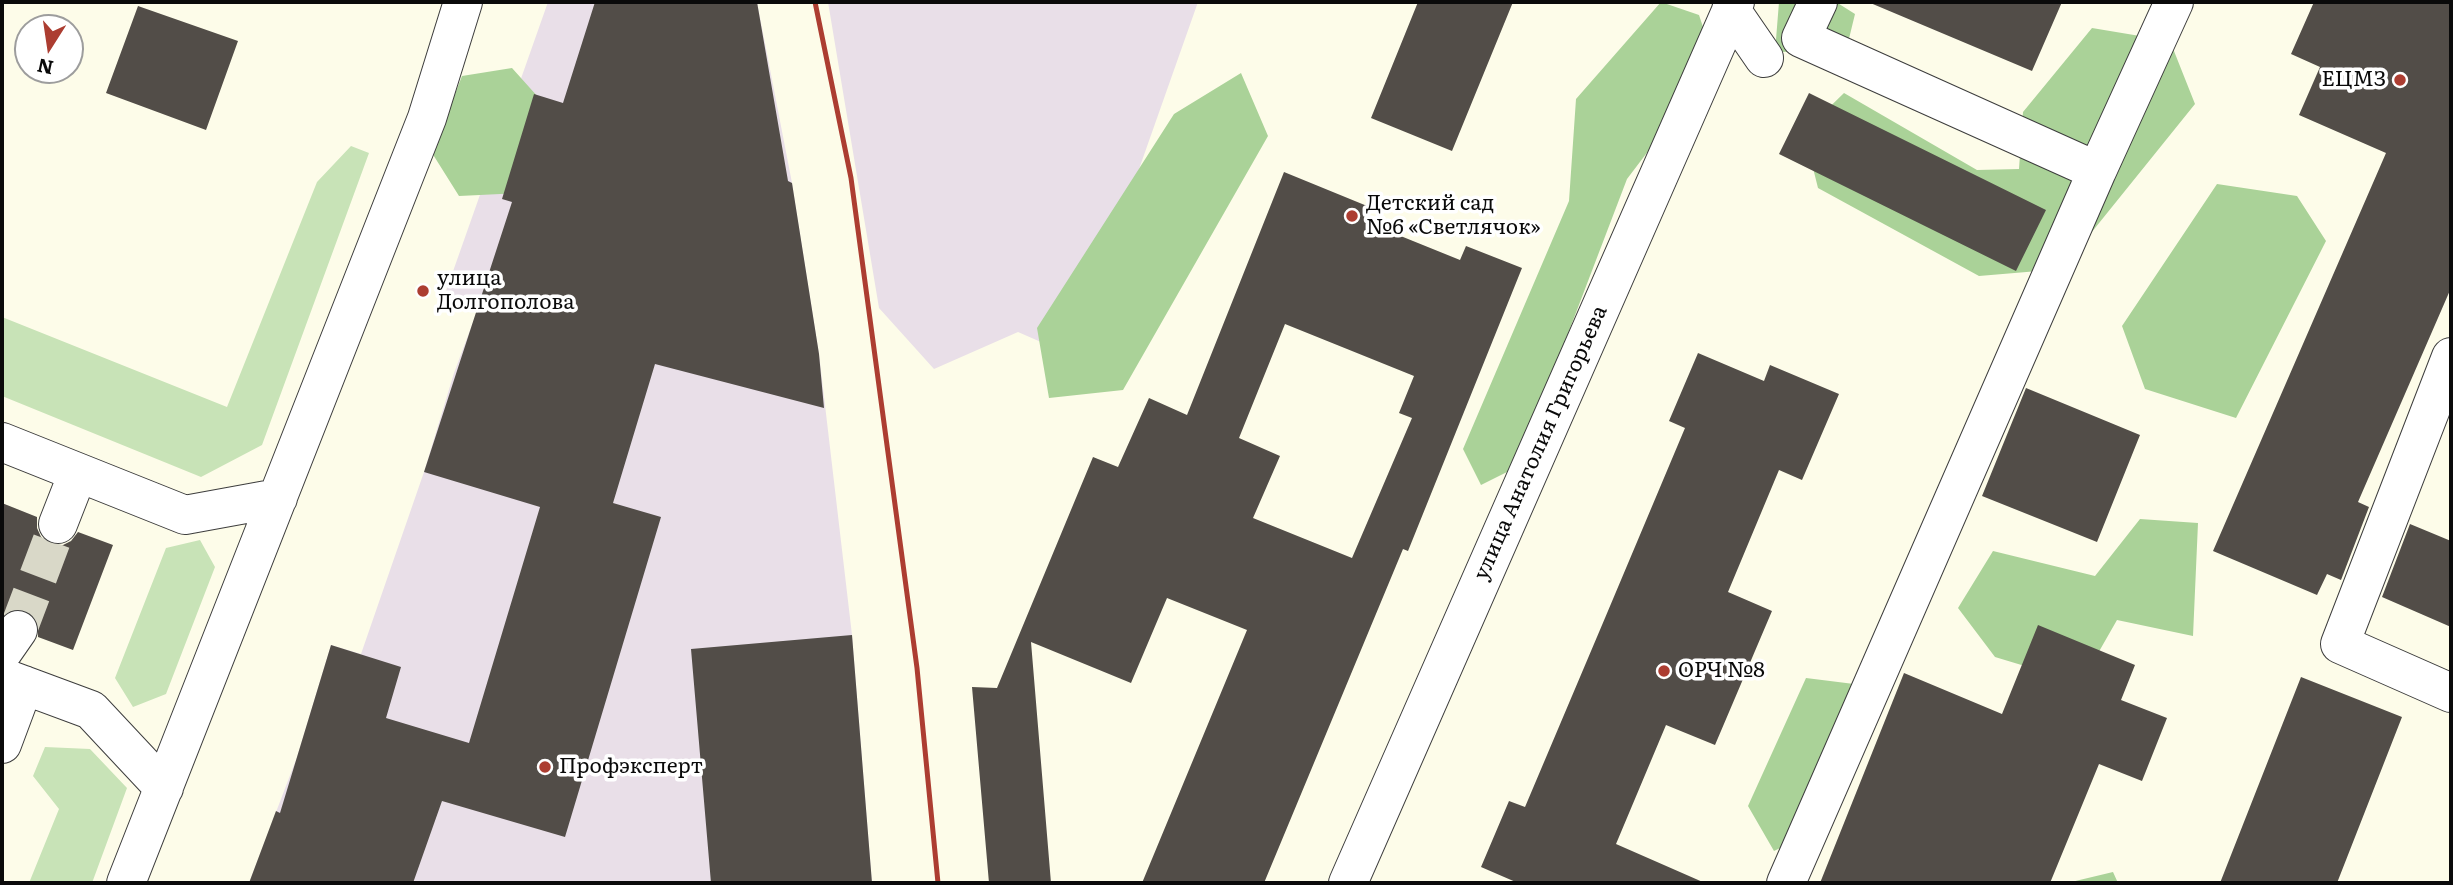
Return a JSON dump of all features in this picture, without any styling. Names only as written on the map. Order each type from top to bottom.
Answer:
[{"type":"street","points":[[127,883],[427,118],[463,2]]},
{"type":"street","points":[[1818,2],[1801,38],[2097,172]]},
{"type":"street","points":[[1786,883],[2174,2]]},
{"type":"street","points":[[1733,6],[1764,58]]},
{"type":"street","name":"улица Анатолия Григорьева","points":[[1348,883],[1733,6]]},
{"type":"street","points":[[2451,357],[2340,644],[2451,693]]},
{"type":"street","points":[[2,442],[185,515],[278,498]]},
{"type":"street","points":[[58,524],[78,473]]},
{"type":"street","points":[[2,744],[13,681],[91,710],[164,789]]},
{"type":"shaded area","points":[[548,2],[757,2],[792,183],[819,354],[852,635],[872,883],[249,883],[297,757],[331,645],[361,654],[424,472],[454,373],[479,306],[445,294]]},
{"type":"shaded area","points":[[828,2],[1198,2],[1073,356],[1018,332],[934,369],[879,308]]},
{"type":"green space","points":[[1661,2],[1699,15],[1715,63],[1627,179],[1517,467],[1481,485],[1463,449],[1569,201],[1576,99]]},
{"type":"green space","points":[[1779,2],[1836,2],[1855,14],[1846,51],[1775,52]]},
{"type":"green space","points":[[2092,28],[2170,41],[2195,104],[2062,269],[1979,276],[1818,188],[1804,132],[1844,93],[1977,170],[2019,169],[2023,112]]},
{"type":"green space","points":[[512,68],[547,107],[521,193],[459,196],[432,153],[462,76]]},
{"type":"green space","points":[[1241,73],[1268,136],[1123,390],[1049,398],[1037,328],[1174,114]]},
{"type":"green space","points":[[351,146],[369,153],[262,445],[201,477],[2,396],[2,317],[227,407],[317,182]]},
{"type":"green space","points":[[2217,184],[2297,196],[2326,241],[2236,418],[2145,389],[2122,326]]},
{"type":"green space","points":[[2140,519],[2198,523],[2193,636],[2117,620],[2081,683],[1995,657],[1958,608],[1993,551],[2095,576]]},
{"type":"green space","points":[[200,540],[215,567],[166,694],[133,707],[115,678],[166,548]]},
{"type":"green space","points":[[1806,678],[1854,684],[1815,831],[1774,851],[1748,806]]},
{"type":"green space","points":[[45,747],[90,749],[127,788],[92,883],[29,883],[59,809],[33,776]]},
{"type":"green space","points":[[2113,872],[2118,883],[2067,883]]},
{"type":"building","points":[[595,2],[757,2],[788,181],[792,183],[819,354],[824,408],[655,364],[613,503],[661,517],[565,837],[442,801],[413,883],[249,883],[276,811],[280,813],[331,645],[401,667],[386,718],[469,743],[540,507],[424,472],[512,202],[502,199],[534,94],[563,103]]},
{"type":"building","points":[[1418,2],[1513,2],[1452,151],[1371,118]]},
{"type":"building","points":[[1868,2],[2062,2],[2032,71]]},
{"type":"building","points":[[2314,2],[2451,2],[2451,288],[2358,502],[2369,507],[2341,580],[2327,574],[2317,595],[2213,551],[2386,153],[2299,115],[2320,67],[2291,54]]},
{"type":"building","points":[[138,6],[238,41],[206,130],[106,93]]},
{"type":"building","points":[[1809,93],[2046,210],[2016,271],[1779,154]]},
{"type":"building","points":[[1284,172],[1372,208],[1366,222],[1460,260],[1466,246],[1522,268],[1408,551],[1403,549],[1264,883],[1142,883],[1247,630],[1167,598],[1131,683],[1031,642],[1051,883],[989,883],[972,687],[997,688],[1093,457],[1118,467],[1149,398],[1187,415]],"holes":[[[1285,324],[1414,376],[1399,413],[1412,418],[1352,558],[1253,518],[1280,456],[1239,438]]]},
{"type":"building","name":"ОРЧ №8","points":[[1698,353],[1764,381],[1770,365],[1839,394],[1802,480],[1779,470],[1728,592],[1772,611],[1715,745],[1666,725],[1616,844],[1705,883],[1518,883],[1481,867],[1509,801],[1525,807],[1605,618],[1685,428],[1669,421]]},
{"type":"building","points":[[2026,388],[2140,435],[2097,542],[1982,496]]},
{"type":"building","points":[[2,503],[37,517],[37,528],[41,537],[51,545],[61,546],[71,541],[78,532],[113,545],[73,650],[38,637],[38,621],[30,612],[19,608],[2,616]]},
{"type":"building","points":[[2410,524],[2451,541],[2451,627],[2382,597]]},
{"type":"building","points":[[2038,625],[2135,665],[2121,700],[2167,718],[2142,781],[2099,764],[2050,883],[1820,883],[1904,673],[2002,714]]},
{"type":"building","points":[[852,635],[872,883],[711,883],[691,649]]},
{"type":"building","points":[[2301,677],[2402,717],[2337,883],[2220,883]]},
{"type":"tunnel","points":[[18,630],[58,524]]},
{"type":"railway","points":[[815,2],[851,178],[917,668],[938,883]]},
{"type":"place","name":"ЕЦМЗ","points":[[2400,80]]},
{"type":"place","name":"Детский сад №6 «Светлячок»","points":[[1352,216]]},
{"type":"place","name":"улица Долгополова","points":[[423,291]]},
{"type":"place","name":"ОРЧ №8","points":[[1664,671]]},
{"type":"place","name":"Профэксперт","points":[[545,767]]}]
